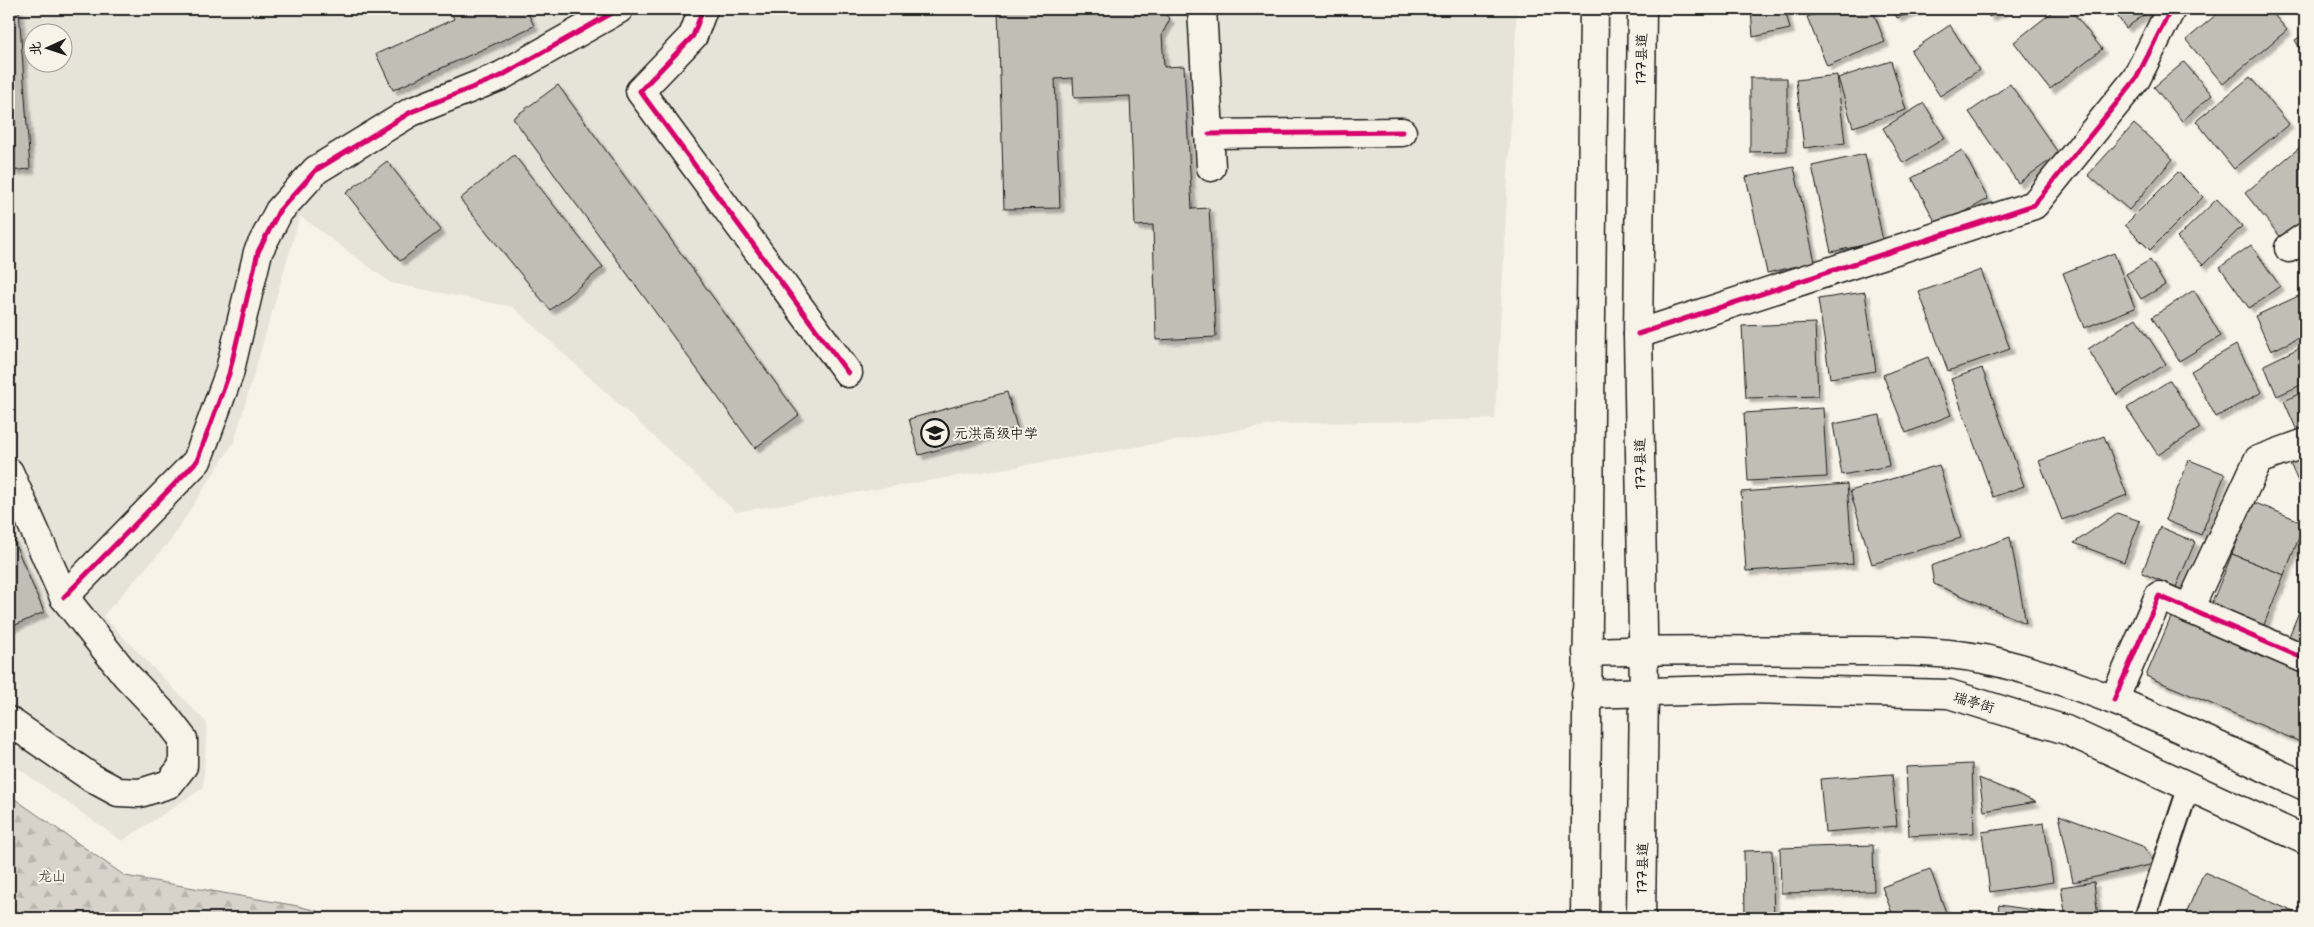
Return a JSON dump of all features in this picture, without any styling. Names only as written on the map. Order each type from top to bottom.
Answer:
[{"type":"street","points":[[64,597],[197,461],[229,374],[258,252],[278,211],[316,170],[411,112],[501,76],[619,9]]},
{"type":"street","points":[[703,9],[693,36],[640,91],[848,373]]},
{"type":"street","points":[[1202,9],[1210,167]]},
{"type":"street","points":[[1585,918],[1594,9]]},
{"type":"street","name":"177县道","points":[[1641,918],[1644,691],[1638,334],[1642,9]]},
{"type":"street","points":[[1638,334],[2034,205],[2136,79],[2171,9]]},
{"type":"street","points":[[1209,134],[1402,132]]},
{"type":"street","points":[[2189,609],[2258,460],[2305,444]]},
{"type":"street","points":[[9,472],[64,597],[126,675],[166,717],[183,739],[183,766],[169,784],[140,793],[118,792],[92,778],[9,721]]},
{"type":"street","points":[[2114,700],[2159,596],[2305,659]]},
{"type":"street","points":[[1587,652],[1749,650],[1938,653],[2000,663],[2094,691],[2305,786]]},
{"type":"street","name":"瑞亭街","points":[[1586,694],[1749,689],[1949,694],[2066,730],[2305,840]]},
{"type":"lane","points":[[2145,918],[2189,786]]},
{"type":"shaded area","name":"元洪高级中学","points":[[9,9],[1517,9],[1495,419],[1277,424],[736,512],[513,307],[391,283],[300,216],[234,442],[170,541],[103,616],[207,723],[203,788],[122,841],[9,762]]},
{"type":"green space","name":"龙山","points":[[9,795],[125,876],[298,906],[343,918],[9,918]]},
{"type":"building","points":[[9,9],[19,9],[30,169],[9,171]]},
{"type":"building","points":[[449,9],[526,9],[534,26],[393,90],[376,54],[454,19]]},
{"type":"building","points":[[998,9],[1159,9],[1170,19],[1162,34],[1164,67],[1184,66],[1192,209],[1209,208],[1216,337],[1156,340],[1153,225],[1135,226],[1130,96],[1074,98],[1073,78],[1055,79],[1060,208],[1004,209]]},
{"type":"building","points":[[1751,9],[1785,9],[1790,29],[1753,37]]},
{"type":"building","points":[[1828,9],[1872,9],[1885,42],[1827,66],[1807,17]]},
{"type":"building","points":[[1893,9],[1921,9],[1897,18]]},
{"type":"building","points":[[1985,9],[2006,9],[1989,17]]},
{"type":"building","points":[[2056,9],[2070,9],[2102,49],[2050,89],[2014,42]]},
{"type":"building","points":[[2112,9],[2152,9],[2126,28]]},
{"type":"building","points":[[2223,9],[2269,9],[2287,30],[2223,84],[2186,40]]},
{"type":"building","points":[[1950,25],[1979,70],[1940,96],[1911,51]]},
{"type":"building","points":[[2305,34],[2305,57],[2295,40]]},
{"type":"building","points":[[1891,61],[1906,110],[1853,127],[1838,78]]},
{"type":"building","points":[[2184,62],[2212,95],[2182,121],[2154,87]]},
{"type":"building","points":[[1837,75],[1845,143],[1804,148],[1796,80]]},
{"type":"building","points":[[2250,77],[2289,124],[2234,169],[2196,121]]},
{"type":"building","points":[[1750,78],[1787,78],[1787,151],[1750,152]]},
{"type":"building","points":[[2010,84],[2059,154],[2018,183],[1969,112]]},
{"type":"building","points":[[558,85],[799,415],[755,448],[513,118]]},
{"type":"building","points":[[1924,103],[1945,138],[1903,163],[1883,128]]},
{"type":"building","points":[[2134,124],[2173,159],[2129,210],[2088,175]]},
{"type":"building","points":[[2305,143],[2305,220],[2282,239],[2245,193]]},
{"type":"building","points":[[1962,150],[1988,199],[1938,227],[1912,178]]},
{"type":"building","points":[[1865,154],[1883,241],[1831,252],[1812,166]]},
{"type":"building","points":[[514,155],[603,267],[550,310],[460,199]]},
{"type":"building","points":[[387,161],[441,230],[400,261],[346,193]]},
{"type":"building","points":[[1794,167],[1815,262],[1767,273],[1746,177]]},
{"type":"building","points":[[2178,172],[2203,197],[2150,250],[2125,225]]},
{"type":"building","points":[[2217,199],[2242,226],[2203,265],[2177,238]]},
{"type":"building","points":[[2251,245],[2280,286],[2249,308],[2220,267]]},
{"type":"building","points":[[2114,253],[2135,308],[2084,328],[2063,273]]},
{"type":"building","points":[[2150,260],[2165,285],[2141,299],[2126,274]]},
{"type":"building","points":[[1981,270],[2010,349],[1948,371],[1919,292]]},
{"type":"building","points":[[2194,290],[2221,336],[2179,361],[2152,317]]},
{"type":"building","points":[[1865,292],[1876,371],[1830,378],[1818,299]]},
{"type":"building","points":[[2305,293],[2305,335],[2271,351],[2255,316]]},
{"type":"building","points":[[2136,318],[2166,364],[2117,395],[2088,349]]},
{"type":"building","points":[[1815,323],[1818,396],[1746,398],[1742,326]]},
{"type":"building","points":[[2236,345],[2262,392],[2216,417],[2191,371]]},
{"type":"building","points":[[2305,345],[2305,383],[2277,396],[2264,365]]},
{"type":"building","points":[[1928,357],[1951,415],[1906,433],[1883,375]]},
{"type":"building","points":[[1982,368],[2024,486],[1993,497],[1951,379]]},
{"type":"building","points":[[2170,380],[2200,428],[2158,455],[2127,408]]},
{"type":"building","points":[[2305,391],[2305,441],[2302,442],[2284,401]]},
{"type":"building","points":[[1007,392],[1017,428],[919,455],[909,419]]},
{"type":"building","points":[[1823,408],[1827,477],[1748,481],[1744,413]]},
{"type":"building","points":[[1880,415],[1889,466],[1842,475],[1833,424]]},
{"type":"building","points":[[2104,436],[2127,495],[2062,520],[2039,461]]},
{"type":"building","points":[[2305,451],[2305,497],[2288,459]]},
{"type":"building","points":[[2189,460],[2225,474],[2201,535],[2165,520]]},
{"type":"building","points":[[1939,465],[1961,538],[1872,564],[1850,491]]},
{"type":"building","points":[[1847,484],[1853,564],[1746,571],[1741,492]]},
{"type":"building","points":[[2253,502],[2305,523],[2284,575],[2232,554]]},
{"type":"building","points":[[2117,513],[2140,521],[2124,562],[2074,543]]},
{"type":"building","points":[[2160,527],[2195,542],[2176,587],[2142,573]]},
{"type":"building","points":[[9,530],[44,612],[9,628]]},
{"type":"building","points":[[2010,537],[2026,623],[1934,584],[1931,566]]},
{"type":"building","points":[[2232,554],[2284,575],[2263,627],[2211,605]]},
{"type":"building","points":[[2305,597],[2305,646],[2288,639]]},
{"type":"building","points":[[2172,615],[2305,672],[2305,744],[2146,676]]},
{"type":"building","points":[[1972,764],[1974,833],[1909,836],[1906,767]]},
{"type":"building","points":[[1892,774],[1897,826],[1825,832],[1820,779]]},
{"type":"building","points":[[1979,778],[2036,802],[1984,811]]},
{"type":"building","points":[[2059,815],[2145,847],[2154,864],[2073,882]]},
{"type":"building","points":[[2044,823],[2053,882],[1990,892],[1982,832]]},
{"type":"building","points":[[1873,845],[1874,891],[1781,893],[1780,848]]},
{"type":"building","points":[[1772,850],[1774,918],[1745,918],[1744,851]]},
{"type":"building","points":[[1930,869],[1948,918],[1894,918],[1882,887]]},
{"type":"building","points":[[2204,872],[2305,917],[2305,918],[2184,918]]},
{"type":"building","points":[[2094,882],[2098,918],[2066,918],[2061,887]]},
{"type":"building","points":[[1999,905],[2047,912],[2046,918],[1997,918]]},
{"type":"building","points":[[1830,914],[1830,918],[1783,918],[1783,917]]},
{"type":"cycle path","points":[[64,597],[197,461],[229,374],[258,252],[279,211],[316,170],[411,112],[501,76],[619,9]]},
{"type":"cycle path","points":[[703,9],[693,36],[640,91],[848,373]]},
{"type":"cycle path","points":[[1638,334],[2034,205],[2136,79],[2171,9]]},
{"type":"cycle path","points":[[1209,134],[1402,132]]},
{"type":"cycle path","points":[[2114,700],[2159,596],[2305,659]]},
{"type":"place","name":"元洪高级中学","points":[[935,433]]}]
